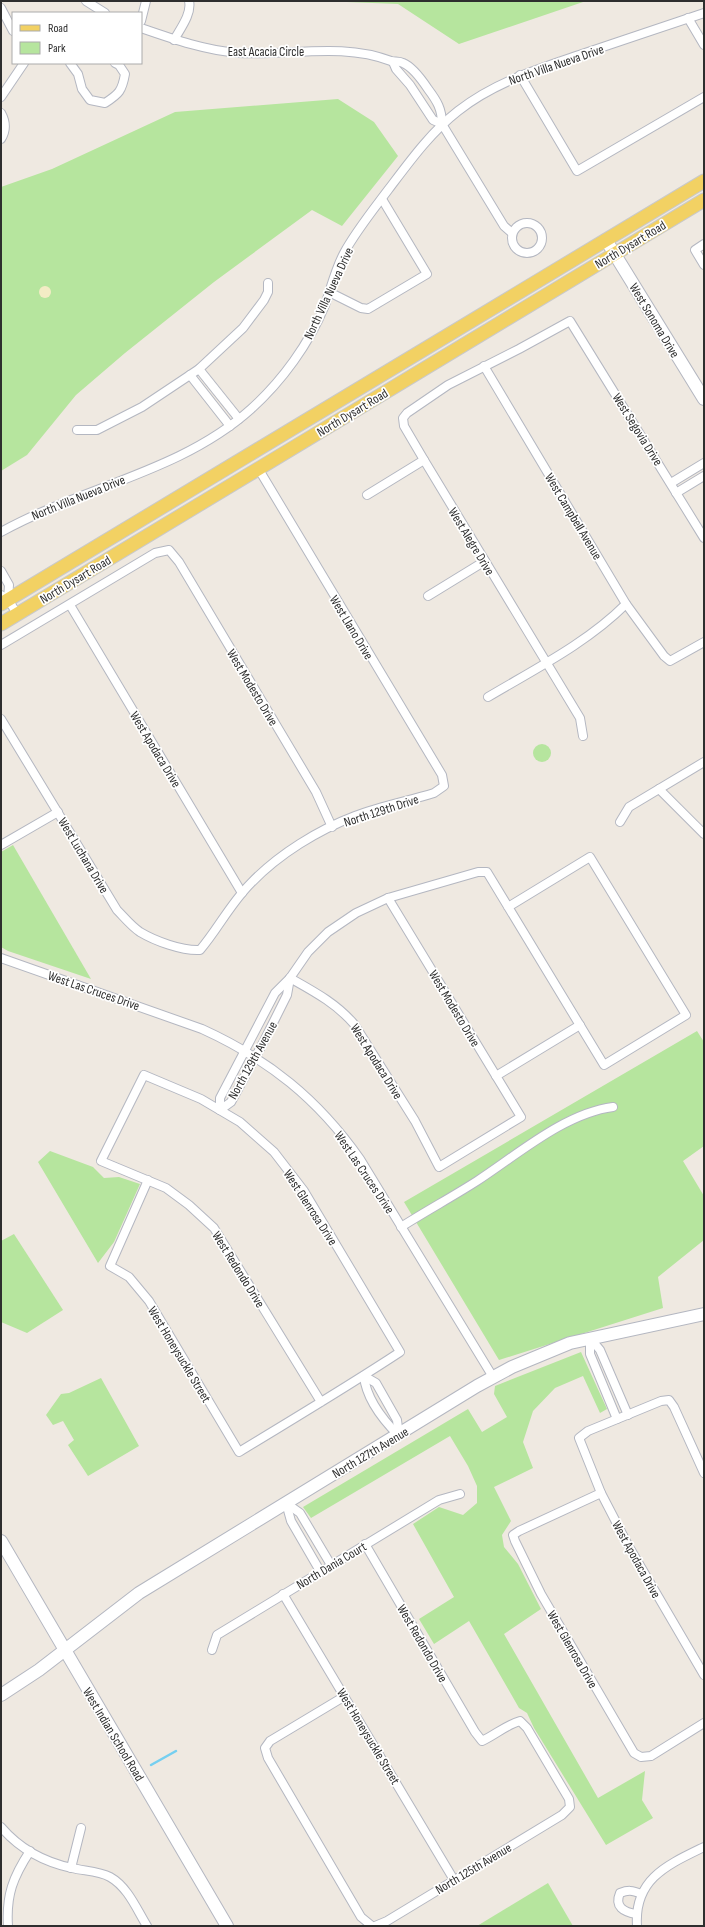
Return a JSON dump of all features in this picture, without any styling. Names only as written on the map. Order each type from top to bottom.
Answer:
[{"type":"main road","name":"North Dysart Road","points":[[4,599],[704,181]]},
{"type":"main road","name":"North Dysart Road","points":[[1,624],[704,200]]},
{"type":"street","points":[[142,17],[146,1]]},
{"type":"street","points":[[174,40],[185,20],[190,6],[189,1]]},
{"type":"street","points":[[91,5],[103,12]]},
{"type":"street","points":[[1,8],[12,29]]},
{"type":"street","name":"North Villa Nueva Drive","points":[[1,532],[53,507],[178,456],[208,441],[239,419],[266,394],[299,353],[318,320],[344,253],[414,155],[442,124],[474,99],[520,75],[704,13]]},
{"type":"street","points":[[688,18],[704,45]]},
{"type":"street","name":"East Acacia Circle","points":[[142,28],[202,48],[238,53],[354,51],[383,57],[393,62],[403,63],[420,77],[442,112],[442,124]]},
{"type":"street","points":[[393,62],[396,69],[410,85],[433,120],[442,124],[504,226],[512,233]]},
{"type":"street","points":[[1,98],[23,64]]},
{"type":"street","points":[[71,64],[78,74],[82,89],[90,100],[105,103],[118,94],[123,83],[124,74],[118,64]]},
{"type":"street","points":[[520,75],[576,171],[704,97]]},
{"type":"street","points":[[1,113],[5,125],[1,139]]},
{"type":"street","points":[[329,292],[361,308],[368,309],[427,274],[382,199]]},
{"type":"street","name":"West Sonoma Drive","points":[[606,240],[704,399]]},
{"type":"street","points":[[704,244],[695,250],[704,265]]},
{"type":"street","points":[[77,430],[97,430],[142,407],[200,369],[243,328],[264,300],[268,292],[268,283]]},
{"type":"street","name":"West Segovia Drive","points":[[484,366],[570,321],[704,538]]},
{"type":"street","name":"West Alegre Drive","points":[[484,366],[448,385],[407,412],[403,418],[404,426],[580,718],[583,736]]},
{"type":"street","name":"West Campbell Avenue","points":[[484,366],[626,604],[664,656],[670,661],[704,642]]},
{"type":"street","points":[[200,369],[239,419]]},
{"type":"street","points":[[190,375],[230,426]]},
{"type":"street","points":[[367,495],[424,460]]},
{"type":"street","points":[[671,483],[704,463]]},
{"type":"street","name":"West Llano Drive","points":[[258,468],[442,775],[444,786]]},
{"type":"street","points":[[676,493],[704,476]]},
{"type":"street","name":"West Modesto Drive","points":[[70,605],[155,553],[169,550],[179,562],[316,792],[332,827]]},
{"type":"street","points":[[428,596],[485,561]]},
{"type":"street","points":[[1,571],[9,585],[4,599],[17,614]]},
{"type":"street","points":[[488,697],[590,635],[611,619],[626,604]]},
{"type":"street","points":[[1,645],[70,605]]},
{"type":"street","name":"West Apodaca Drive","points":[[70,605],[242,893]]},
{"type":"street","name":"West Luchana Drive","points":[[1,719],[116,910],[140,932],[190,951],[200,950]]},
{"type":"street","points":[[620,822],[629,806],[704,762]]},
{"type":"street","name":"North 129th Drive","points":[[200,950],[230,907],[242,893],[271,865],[296,847],[355,816],[434,793],[444,786]]},
{"type":"street","points":[[659,789],[704,834]]},
{"type":"street","points":[[1,845],[58,812]]},
{"type":"street","points":[[590,857],[686,1015],[604,1065],[508,907],[590,857]]},
{"type":"street","name":"North 129th Avenue","points":[[220,1110],[220,1098],[275,993],[290,978],[308,952],[328,932],[356,913],[388,898],[478,872],[487,872],[508,907]]},
{"type":"street","name":"West Modesto Drive","points":[[388,898],[521,1117]]},
{"type":"street","name":"West Las Cruces Drive","points":[[1,958],[188,1024],[222,1039],[255,1057],[304,1093],[333,1124],[360,1159],[493,1377]]},
{"type":"street","name":"West Apodaca Drive","points":[[290,978],[326,998],[354,1024],[414,1121],[440,1167],[521,1117]]},
{"type":"street","name":"North 129th Avenue","points":[[220,1110],[231,1102],[255,1057],[287,995],[290,978]]},
{"type":"street","points":[[496,1076],[580,1025]]},
{"type":"street","name":"West Glenrosa Drive","points":[[101,1160],[144,1075],[201,1099],[240,1122],[274,1152],[304,1191],[400,1352],[364,1376]]},
{"type":"street","points":[[401,1227],[478,1180],[503,1161],[577,1118],[601,1109],[613,1107]]},
{"type":"street","name":"West Redondo Drive","points":[[101,1160],[166,1188],[189,1205],[214,1228],[320,1402]]},
{"type":"street","name":"West Honeysuckle Street","points":[[148,1180],[110,1266],[129,1277],[149,1302],[239,1452],[320,1402]]},
{"type":"street","name":"North 127th Avenue","points":[[1,1695],[39,1670],[125,1603],[493,1377],[544,1352],[590,1338],[704,1314]]},
{"type":"street","points":[[590,1338],[600,1350],[628,1415]]},
{"type":"street","points":[[590,1338],[590,1354],[617,1419],[661,1401],[669,1400],[674,1407],[704,1472]]},
{"type":"street","points":[[320,1402],[364,1376],[376,1383],[398,1420],[399,1436]]},
{"type":"street","name":"West Apodaca Drive","points":[[617,1419],[588,1431],[579,1438],[601,1493],[628,1545],[704,1675]]},
{"type":"street","name":"West Glenrosa Drive","points":[[601,1493],[513,1535],[546,1601],[634,1753],[641,1757],[650,1756],[704,1723]]},
{"type":"street","name":"North Dania Court","points":[[212,1650],[217,1635],[439,1500],[460,1494]]},
{"type":"street","points":[[286,1503],[300,1514],[331,1565]]},
{"type":"street","points":[[286,1503],[291,1521],[320,1571]]},
{"type":"street","name":"West Indian School Road","points":[[1,1541],[227,1926]]},
{"type":"street","name":"West Redondo Drive","points":[[365,1544],[471,1725],[482,1741],[492,1737],[512,1723],[520,1721],[526,1728],[569,1799],[570,1807]]},
{"type":"street","name":"West Honeysuckle Street","points":[[283,1594],[454,1880]]},
{"type":"street","points":[[345,1696],[270,1741],[265,1748],[272,1764],[362,1917],[374,1926]]},
{"type":"street","name":"North 125th Avenue","points":[[374,1926],[388,1921],[562,1815],[570,1807]]},
{"type":"street","points":[[1,1827],[10,1837],[30,1852],[54,1863],[70,1868],[98,1872],[111,1878],[126,1892],[147,1926]]},
{"type":"street","points":[[70,1868],[81,1828]]},
{"type":"street","points":[[637,1926],[637,1904],[641,1894],[650,1880],[660,1872],[704,1846]]},
{"type":"street","points":[[8,1926],[9,1896],[16,1873],[30,1852]]},
{"type":"street","points":[[636,1914],[622,1910],[619,1906],[618,1899],[620,1894],[626,1891],[632,1890],[641,1894]]},
{"type":"green space","points":[[321,1],[586,1],[459,44],[398,4]]},
{"type":"green space","points":[[338,99],[374,122],[398,156],[342,226],[312,210],[214,282],[125,353],[76,395],[27,455],[1,471],[1,187],[52,169],[175,112]]},
{"type":"green space","points":[[542,744],[546,745],[550,749],[550,757],[546,761],[542,762],[538,761],[534,757],[533,753],[534,749],[538,745]]},
{"type":"green space","points":[[13,845],[91,979],[8,951],[1,947],[1,852]]},
{"type":"green space","points":[[697,1031],[704,1042],[704,1146],[683,1161],[704,1196],[704,1240],[658,1277],[663,1308],[499,1360],[404,1202]]},
{"type":"green space","points":[[50,1151],[93,1167],[104,1178],[119,1177],[140,1184],[114,1242],[98,1263],[38,1162]]},
{"type":"green space","points":[[14,1234],[63,1310],[27,1333],[1,1322],[1,1241]]},
{"type":"green space","points":[[581,1352],[607,1409],[600,1413],[583,1376],[555,1388],[533,1411],[523,1442],[533,1468],[494,1487],[511,1521],[502,1535],[504,1547],[518,1564],[541,1609],[504,1634],[598,1798],[645,1771],[642,1800],[653,1818],[606,1845],[534,1728],[527,1713],[519,1708],[469,1621],[434,1644],[419,1619],[454,1597],[413,1524],[439,1507],[463,1515],[477,1503],[477,1486],[468,1466],[450,1436],[311,1518],[303,1507],[468,1409],[482,1432],[507,1417],[494,1394],[495,1386]]},
{"type":"green space","points":[[101,1378],[139,1446],[88,1476],[68,1445],[74,1440],[63,1421],[53,1425],[46,1415],[61,1394],[69,1393]]},
{"type":"green space","points":[[548,1883],[573,1926],[477,1926]]},
{"type":"sand","points":[[45,286],[49,288],[51,292],[49,296],[45,298],[41,296],[39,292],[41,288]]},
{"type":"waterway","points":[[151,1765],[176,1751]]}]
